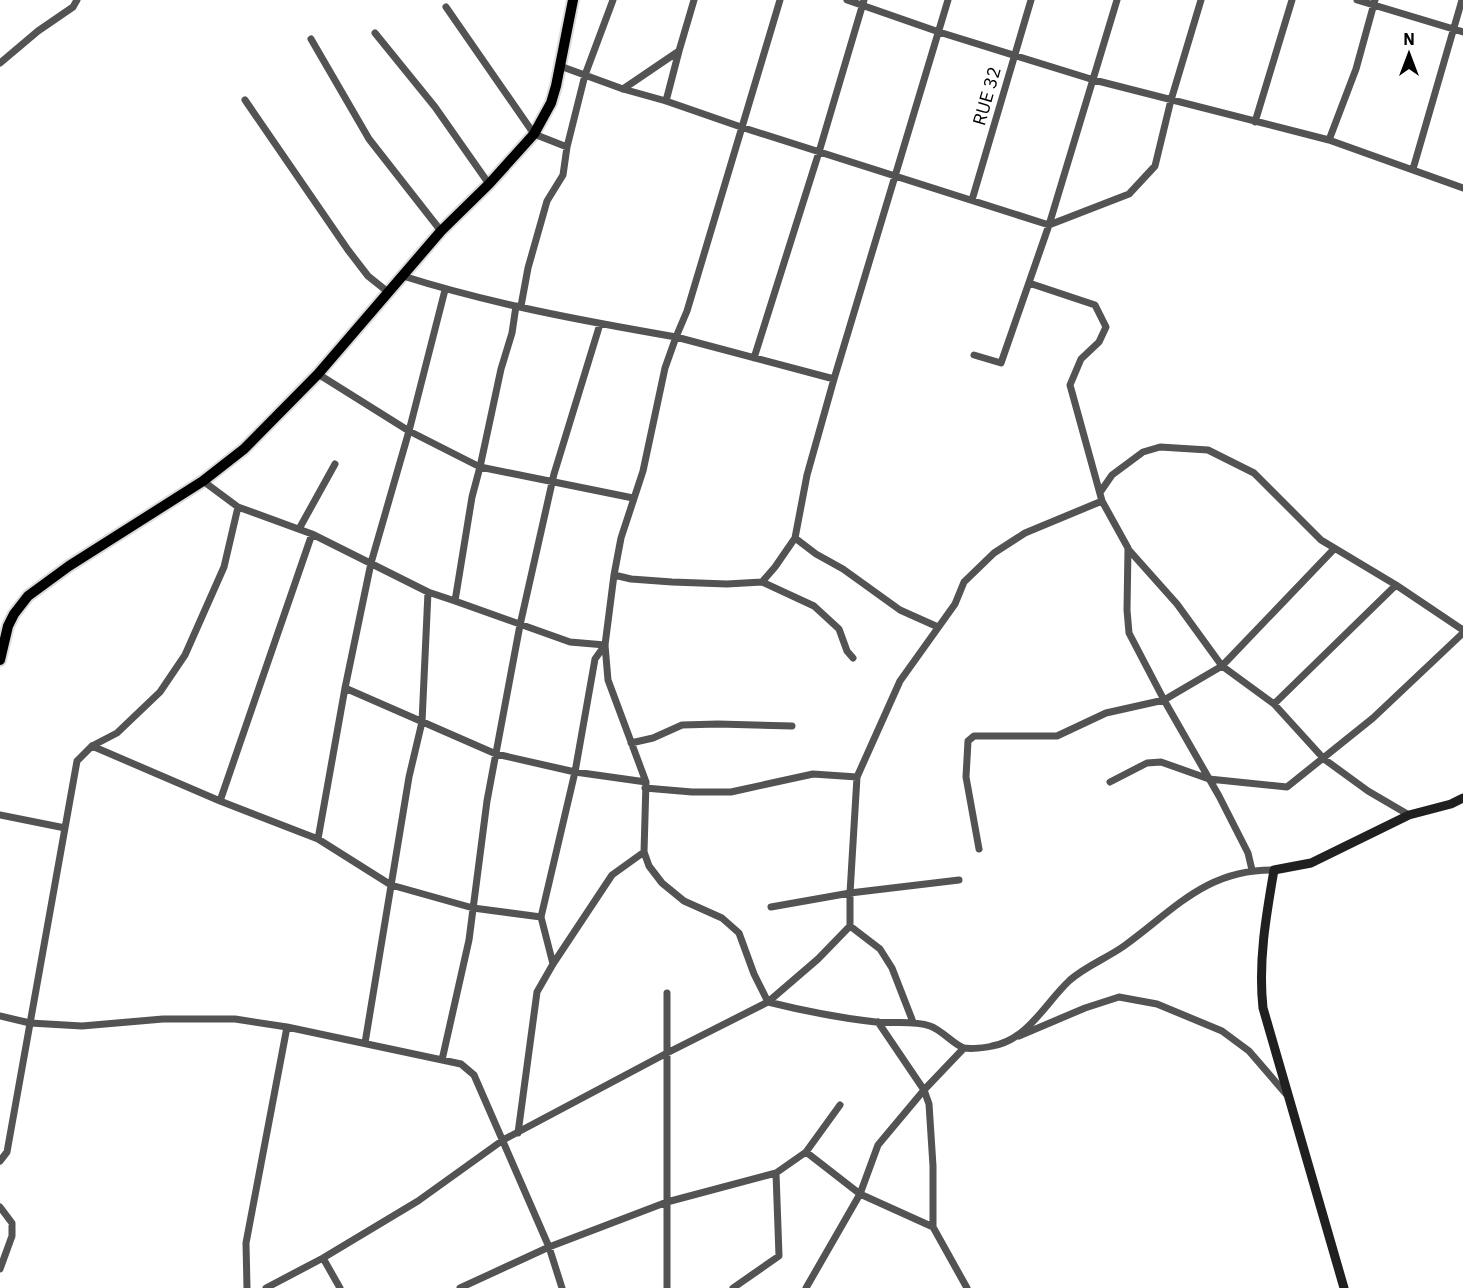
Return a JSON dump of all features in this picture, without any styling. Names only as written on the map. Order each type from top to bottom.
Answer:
[{"type":"main road","points":[[0,660],[8,626],[28,596],[69,566],[203,481],[244,449],[318,374],[441,231],[489,184],[534,134],[551,103],[561,66],[573,0]]},
{"type":"street","points":[[0,63],[38,31],[73,7],[77,0]]},
{"type":"street","points":[[455,601],[471,497],[480,467],[501,369],[547,201],[563,175],[567,147],[585,75],[613,0]]},
{"type":"street","points":[[666,101],[694,0]]},
{"type":"street","points":[[780,0],[690,300],[665,368],[643,471],[621,538],[614,574],[605,645],[608,680],[646,785],[644,852],[649,866],[662,883],[684,901],[722,918],[739,933],[754,974],[768,1002],[804,1011],[878,1022],[913,1022],[942,1032],[964,1048],[992,1046],[1085,1008],[1119,997],[1157,1004],[1222,1031],[1248,1051],[1288,1095]]},
{"type":"street","points":[[847,0],[863,2],[939,32],[1094,80],[1329,140],[1463,188]]},
{"type":"street","points":[[762,582],[795,537],[807,475],[834,379],[948,0]]},
{"type":"street","name":"RUE 32","points":[[972,200],[1031,0]]},
{"type":"street","points":[[974,355],[1001,363],[1049,225],[1117,0]]},
{"type":"street","points":[[561,66],[623,89],[1049,225],[1129,194],[1155,166],[1171,100],[1202,0]]},
{"type":"street","points":[[1256,122],[1293,0]]},
{"type":"street","points":[[1357,0],[1375,2],[1463,32]]},
{"type":"street","points":[[1413,169],[1462,0]]},
{"type":"street","points":[[754,358],[819,152],[863,2]]},
{"type":"street","points":[[1329,140],[1356,69],[1375,2]]},
{"type":"street","points":[[446,7],[534,134],[567,147]]},
{"type":"street","points":[[375,33],[435,107],[489,184]]},
{"type":"street","points":[[311,39],[369,139],[441,231]]},
{"type":"street","points":[[623,89],[679,51]]},
{"type":"street","points":[[245,100],[348,250],[368,276],[388,292]]},
{"type":"street","points":[[403,276],[445,290],[600,324],[676,337],[834,379]]},
{"type":"street","points":[[1029,284],[1095,305],[1106,327],[1099,342],[1081,359],[1070,384],[1102,501],[1128,549],[1177,604],[1222,666],[1274,704],[1324,759],[1368,791],[1408,815]]},
{"type":"street","points":[[318,839],[345,688],[371,563],[409,431],[445,290]]},
{"type":"street","points":[[442,1060],[469,940],[487,801],[520,625],[552,482],[600,324]]},
{"type":"street","points":[[318,374],[409,431],[480,467],[633,498]]},
{"type":"street","points":[[1101,491],[1112,475],[1143,452],[1160,447],[1208,450],[1254,473],[1321,540],[1396,585],[1463,632],[1373,718],[1287,787],[1209,779],[1161,762],[1147,764],[1110,782]]},
{"type":"street","points":[[300,529],[335,464]]},
{"type":"street","points":[[203,481],[238,507],[312,534],[428,592],[570,642],[605,645]]},
{"type":"street","points":[[266,1288],[323,1258],[418,1201],[502,1140],[768,1002],[819,959],[850,926],[857,777],[900,681],[955,604],[964,582],[994,553],[1025,533],[1102,501]]},
{"type":"street","points":[[0,1161],[7,1152],[77,761],[92,746],[117,733],[160,692],[185,655],[224,567],[238,507]]},
{"type":"street","points":[[220,801],[312,534]]},
{"type":"street","points":[[795,537],[816,554],[843,569],[900,610],[938,627]]},
{"type":"street","points":[[1128,549],[1129,633],[1248,853],[1252,870]]},
{"type":"street","points":[[979,849],[966,777],[968,741],[974,736],[1057,736],[1106,713],[1164,700],[1222,666],[1334,549]]},
{"type":"street","points":[[614,574],[631,579],[683,582],[727,584],[762,582],[814,606],[839,629],[847,651],[853,658]]},
{"type":"street","points":[[1274,704],[1396,585]]},
{"type":"street","points":[[365,1043],[409,777],[422,722],[428,592]]},
{"type":"street","points":[[553,964],[542,917],[575,772],[595,659],[605,645]]},
{"type":"street","points":[[345,688],[496,754],[646,785],[692,792],[731,792],[813,774],[857,777]]},
{"type":"street","points":[[631,743],[653,738],[682,725],[792,726]]},
{"type":"street","points":[[92,746],[220,801],[318,839],[391,885],[473,908],[542,917]]},
{"type":"street","points":[[1012,1039],[1038,1018],[1071,980],[1123,947],[1187,896],[1229,876],[1252,870],[1274,870],[1311,862],[1408,815],[1450,804],[1463,798]]},
{"type":"street","points":[[0,814],[65,828]]},
{"type":"street","points":[[518,1132],[537,992],[612,875],[644,852]]},
{"type":"street","points":[[1274,870],[1266,916],[1260,980],[1263,1008],[1344,1288]]},
{"type":"street","points":[[771,907],[850,893],[958,880]]},
{"type":"street","points":[[850,926],[880,949],[892,968],[913,1022]]},
{"type":"street","points":[[667,993],[667,1288]]},
{"type":"street","points":[[0,1016],[30,1023],[82,1026],[163,1019],[235,1019],[287,1027],[461,1064],[474,1075],[549,1247],[562,1288]]},
{"type":"street","points":[[878,1022],[924,1090],[929,1104],[933,1166],[933,1227],[967,1288]]},
{"type":"street","points":[[247,1288],[246,1243],[287,1027]]},
{"type":"street","points":[[806,1288],[860,1194],[878,1145],[924,1090],[964,1048]]},
{"type":"street","points":[[460,1288],[549,1247],[667,1202],[776,1173],[806,1152],[840,1105]]},
{"type":"street","points":[[806,1152],[860,1194],[933,1227]]},
{"type":"street","points":[[733,1288],[779,1256],[776,1173]]},
{"type":"street","points":[[0,1207],[12,1223],[12,1236],[0,1269]]},
{"type":"street","points":[[323,1258],[340,1288]]}]
